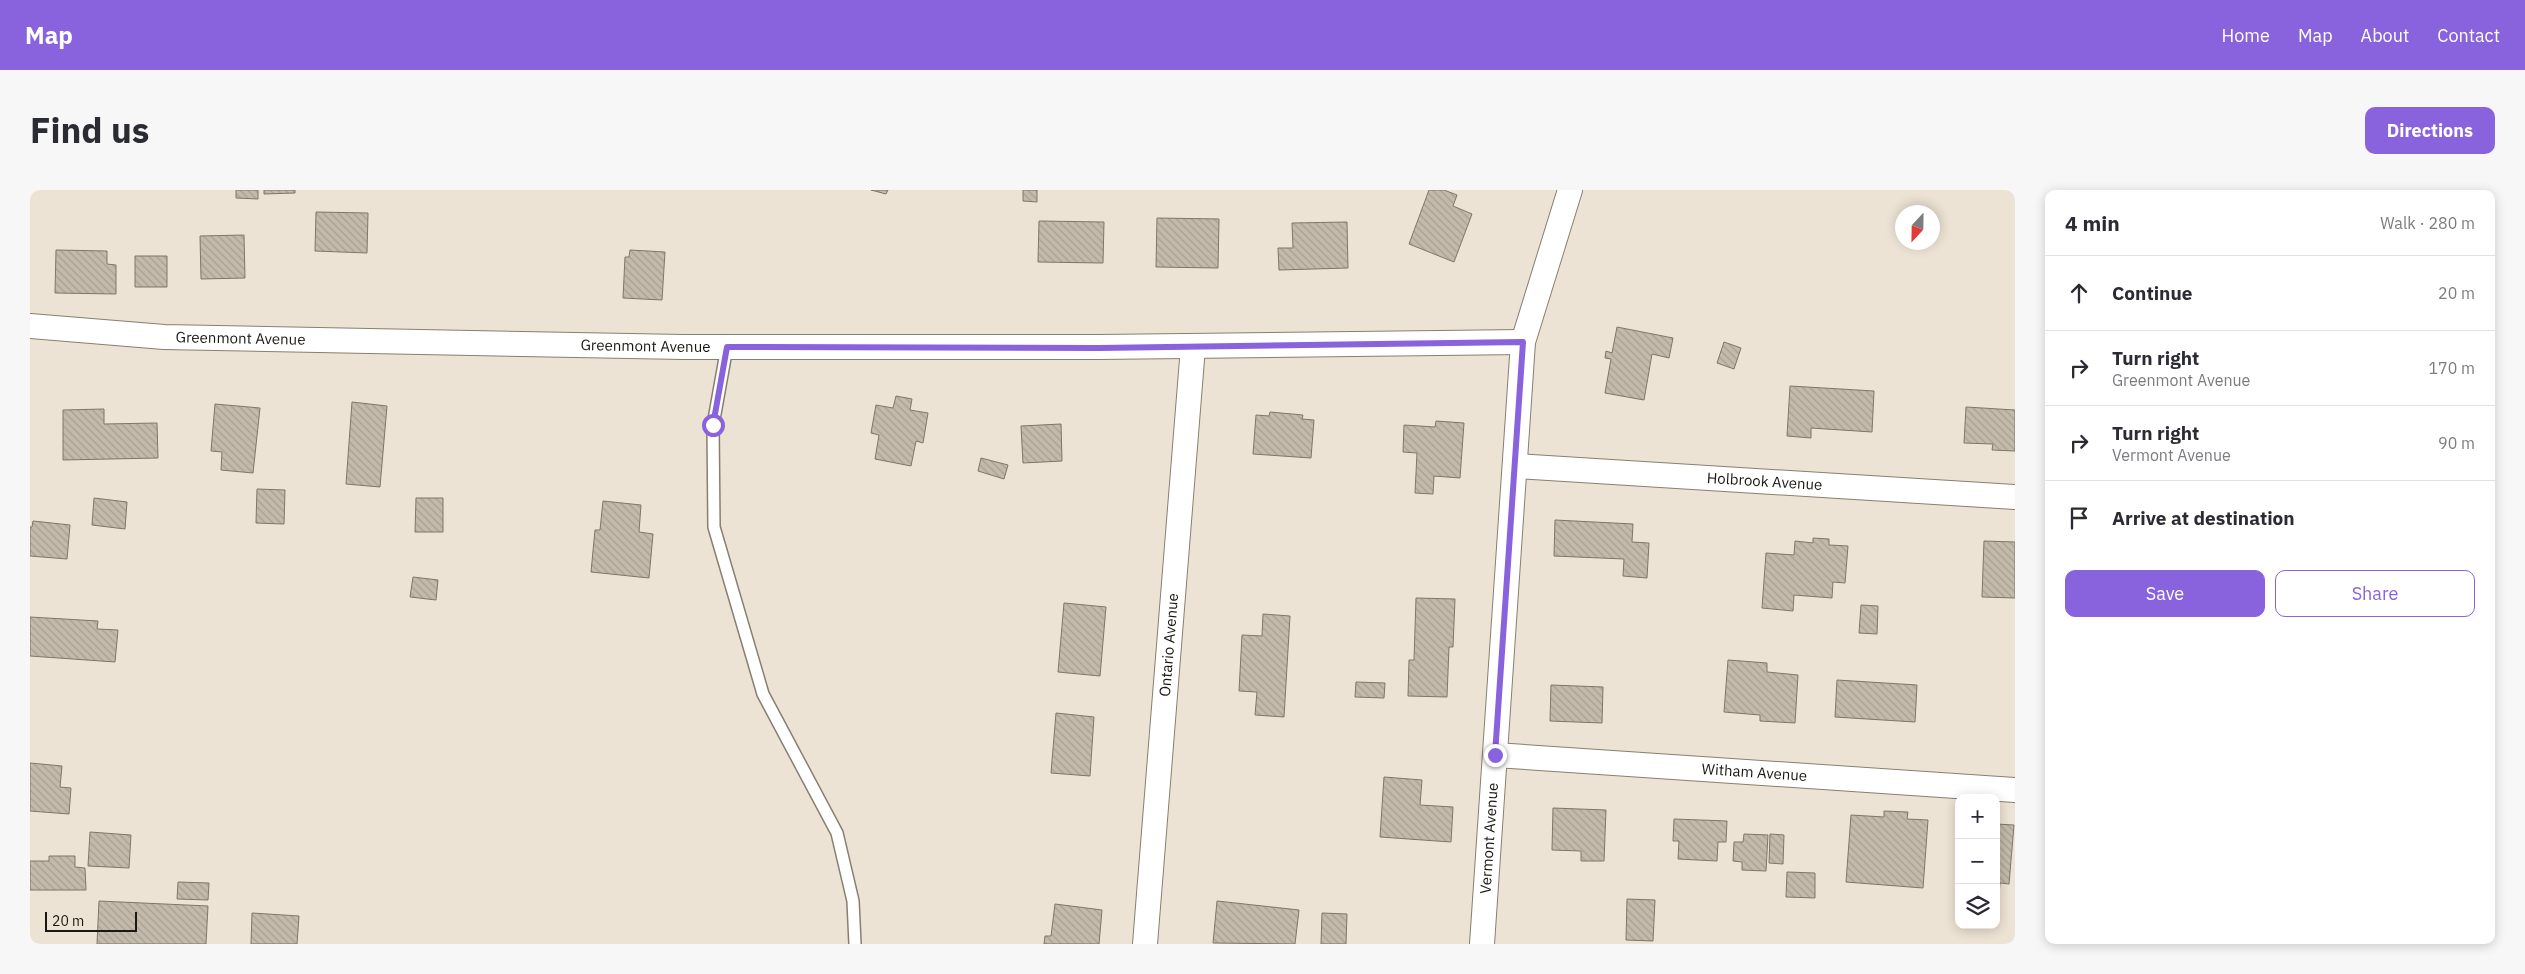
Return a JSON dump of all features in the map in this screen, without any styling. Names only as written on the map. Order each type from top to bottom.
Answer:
[{"type":"street","points":[[1523,342],[1570,190]]},
{"type":"street","name":"Greenmont Avenue","points":[[30,326],[164,337],[727,347],[1192,347],[1523,342]]},
{"type":"street","name":"Vermont Avenue","points":[[1482,944],[1523,342]]},
{"type":"street","name":"Ontario Avenue","points":[[1145,944],[1192,347]]},
{"type":"street","name":"Holbrook Avenue","points":[[1515,466],[2015,497]]},
{"type":"street","name":"Witham Avenue","points":[[1495,755],[2015,790]]},
{"type":"lane","points":[[727,347],[713,425],[714,527],[763,694],[837,832],[853,901],[855,944]]},
{"type":"building","points":[[236,190],[258,190],[258,199],[236,198]]},
{"type":"building","points":[[264,190],[295,190],[295,193],[264,194]]},
{"type":"building","points":[[871,190],[888,190],[886,194]]},
{"type":"building","points":[[1023,190],[1037,190],[1037,202],[1023,201]]},
{"type":"building","points":[[1429,190],[1444,190],[1457,195],[1453,206],[1472,214],[1454,262],[1409,244]]},
{"type":"building","points":[[316,212],[368,213],[367,253],[315,251]]},
{"type":"building","points":[[1157,218],[1219,219],[1218,268],[1156,267]]},
{"type":"building","points":[[1039,221],[1104,222],[1103,263],[1038,262]]},
{"type":"building","points":[[1347,222],[1348,268],[1279,270],[1278,248],[1293,248],[1292,223]]},
{"type":"building","points":[[244,235],[245,278],[201,279],[200,236]]},
{"type":"building","points":[[56,250],[107,251],[107,264],[116,265],[116,294],[55,293]]},
{"type":"building","points":[[630,250],[665,252],[662,300],[623,298],[625,257],[629,257]]},
{"type":"building","points":[[135,256],[167,256],[167,287],[135,287]]},
{"type":"building","points":[[1617,327],[1673,338],[1669,358],[1652,354],[1644,400],[1605,393],[1611,359],[1605,358],[1606,351],[1612,353]]},
{"type":"building","points":[[1724,342],[1741,348],[1734,369],[1717,363]]},
{"type":"building","points":[[1790,386],[1874,391],[1872,432],[1811,428],[1811,438],[1787,436]]},
{"type":"building","points":[[896,396],[912,399],[910,410],[928,413],[923,443],[916,441],[911,466],[875,459],[879,435],[871,433],[876,405],[893,408]]},
{"type":"building","points":[[352,402],[387,406],[380,487],[346,484]]},
{"type":"building","points":[[215,404],[260,408],[253,473],[221,470],[222,452],[211,451]]},
{"type":"building","points":[[1966,407],[2015,410],[2015,451],[1992,450],[1993,444],[1964,443]]},
{"type":"building","points":[[104,409],[104,424],[157,423],[158,458],[63,460],[63,410]]},
{"type":"building","points":[[1270,412],[1303,415],[1302,419],[1314,420],[1311,458],[1253,454],[1256,415],[1269,416]]},
{"type":"building","points":[[1436,421],[1464,423],[1460,478],[1434,476],[1433,494],[1415,493],[1417,453],[1403,452],[1404,425],[1435,427]]},
{"type":"building","points":[[1061,424],[1062,461],[1023,463],[1021,426]]},
{"type":"building","points":[[981,458],[1008,465],[1004,479],[978,471]]},
{"type":"building","points":[[257,489],[285,490],[284,524],[256,523]]},
{"type":"building","points":[[94,498],[127,502],[125,529],[92,525]]},
{"type":"building","points":[[416,498],[443,498],[443,532],[415,532]]},
{"type":"building","points":[[603,501],[641,505],[639,532],[653,534],[649,578],[591,572],[595,530],[600,530]]},
{"type":"building","points":[[1555,520],[1633,524],[1632,542],[1649,543],[1647,578],[1623,576],[1624,559],[1554,556]]},
{"type":"building","points":[[33,521],[70,525],[67,559],[30,556],[30,527],[32,527]]},
{"type":"building","points":[[1813,538],[1829,539],[1829,545],[1848,546],[1845,583],[1833,582],[1832,598],[1794,595],[1793,611],[1762,608],[1766,553],[1794,555],[1795,541],[1813,543]]},
{"type":"building","points":[[1984,541],[2015,542],[2015,598],[1982,597]]},
{"type":"building","points":[[413,577],[438,580],[436,600],[410,597]]},
{"type":"building","points":[[1416,598],[1455,599],[1453,647],[1449,647],[1447,697],[1408,696],[1409,660],[1414,660]]},
{"type":"building","points":[[1064,603],[1106,607],[1100,676],[1058,672]]},
{"type":"building","points":[[1861,605],[1878,606],[1877,634],[1859,633]]},
{"type":"building","points":[[1263,614],[1290,616],[1284,717],[1255,715],[1257,692],[1239,691],[1242,635],[1262,636]]},
{"type":"building","points":[[30,617],[98,621],[97,629],[118,630],[115,662],[30,656]]},
{"type":"building","points":[[1728,660],[1767,663],[1767,672],[1798,675],[1795,723],[1760,721],[1760,715],[1724,712]]},
{"type":"building","points":[[1837,680],[1917,685],[1915,722],[1835,717]]},
{"type":"building","points":[[1356,682],[1385,683],[1384,698],[1355,697]]},
{"type":"building","points":[[1551,685],[1603,687],[1602,723],[1550,721]]},
{"type":"building","points":[[1056,713],[1094,717],[1090,776],[1051,773]]},
{"type":"building","points":[[30,763],[62,766],[60,787],[71,788],[69,814],[30,811]]},
{"type":"building","points":[[1384,777],[1422,780],[1420,805],[1453,807],[1451,842],[1380,837]]},
{"type":"building","points":[[1553,808],[1606,810],[1604,861],[1581,861],[1581,851],[1552,850]]},
{"type":"building","points":[[1884,811],[1908,812],[1907,819],[1928,820],[1923,888],[1846,882],[1851,815],[1884,817]]},
{"type":"building","points":[[1674,819],[1727,821],[1726,842],[1718,842],[1717,861],[1678,859],[1679,841],[1673,841]]},
{"type":"building","points":[[2000,824],[2014,825],[2009,884],[2000,883]]},
{"type":"building","points":[[90,832],[131,835],[129,868],[88,866]]},
{"type":"building","points":[[1744,834],[1768,835],[1766,871],[1742,870],[1742,862],[1733,861],[1734,842],[1743,842]]},
{"type":"building","points":[[1770,834],[1784,835],[1783,864],[1769,863]]},
{"type":"building","points":[[49,856],[75,856],[75,867],[85,868],[86,890],[30,890],[30,861],[49,861]]},
{"type":"building","points":[[1787,872],[1815,873],[1815,898],[1786,897]]},
{"type":"building","points":[[178,882],[209,883],[208,900],[177,899]]},
{"type":"building","points":[[1627,899],[1655,900],[1653,941],[1626,940]]},
{"type":"building","points":[[99,901],[208,906],[206,944],[97,944]]},
{"type":"building","points":[[1217,901],[1299,910],[1295,944],[1213,943]]},
{"type":"building","points":[[1055,904],[1102,910],[1099,944],[1044,944],[1045,936],[1051,936]]},
{"type":"building","points":[[252,913],[299,916],[297,944],[251,944]]},
{"type":"building","points":[[1322,913],[1347,914],[1346,944],[1321,944]]},
{"type":"route","points":[[713,425],[727,347],[1099,348],[1523,342],[1495,755]]}]
